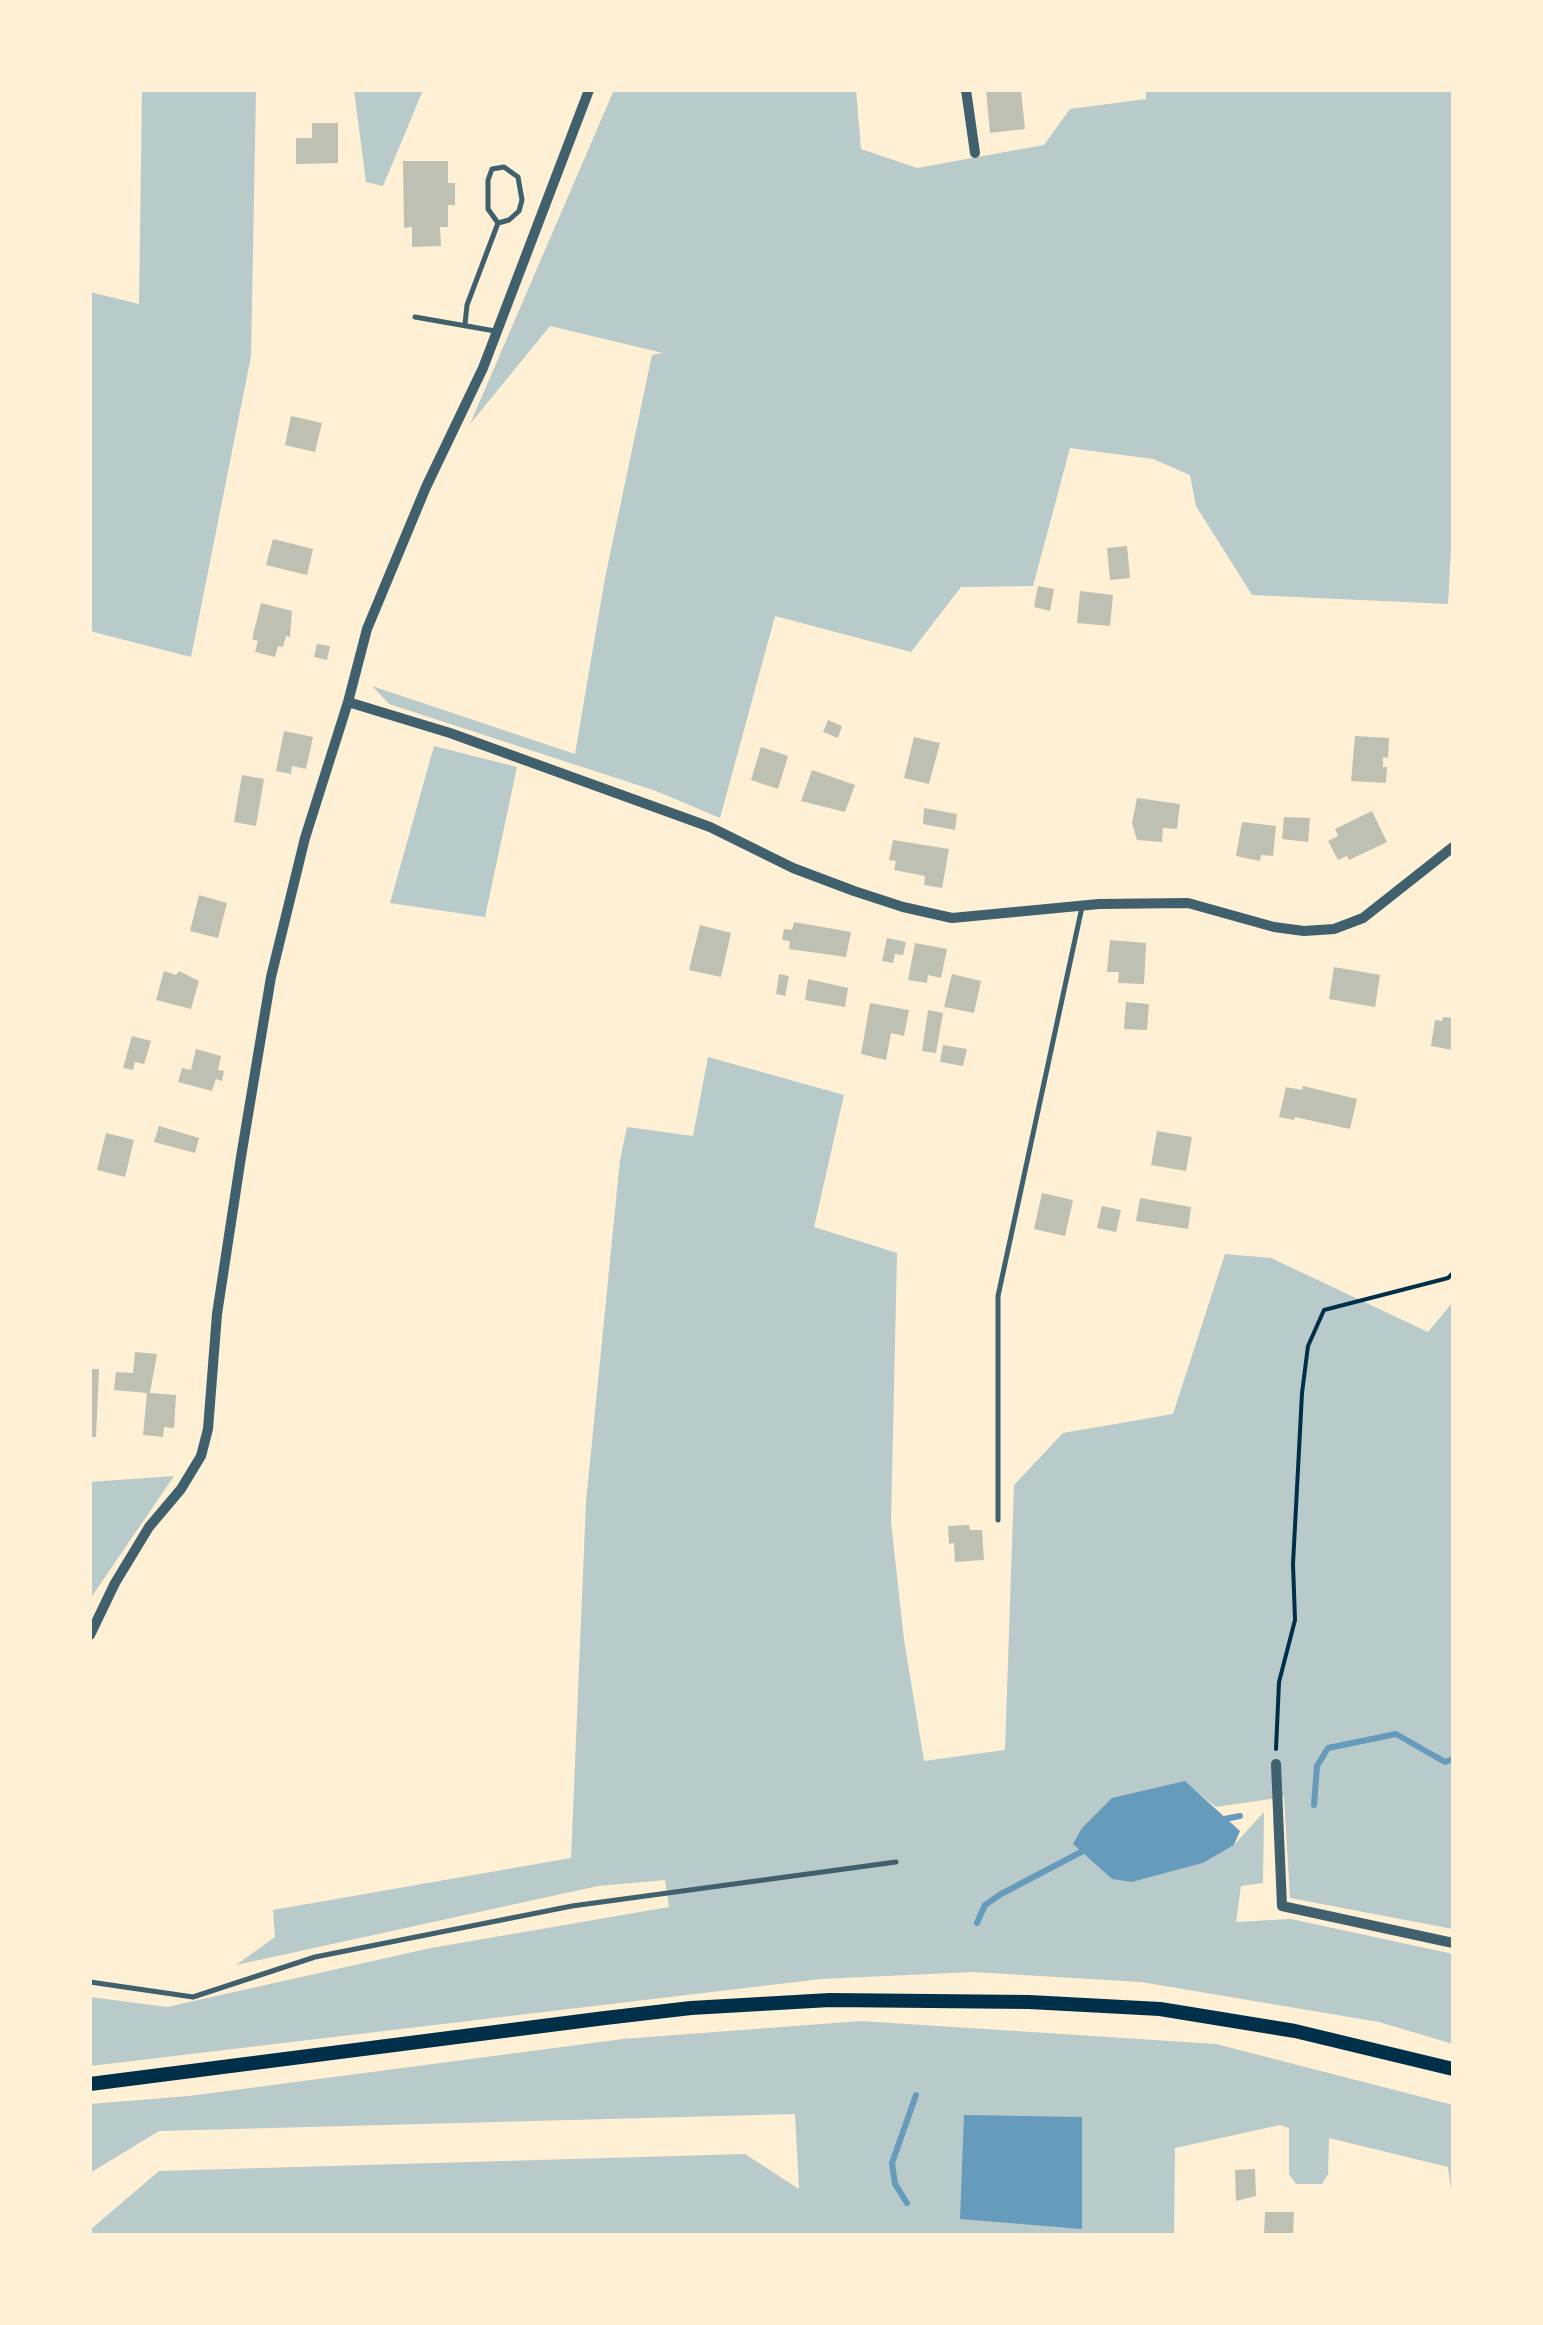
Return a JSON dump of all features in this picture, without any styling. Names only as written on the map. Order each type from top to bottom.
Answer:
[{"type":"main road","points":[[90,2084],[692,2008],[830,2000],[1029,2002],[1160,2009],[1295,2030],[1453,2068]]},
{"type":"street","points":[[90,1635],[149,1527],[181,1489],[201,1456],[208,1429],[220,1294],[271,977],[305,838],[372,614],[498,331],[589,90]]},
{"type":"street","points":[[966,90],[976,153]]},
{"type":"street","points":[[348,702],[450,733],[710,827],[793,868],[904,908],[952,918],[1083,905],[1188,903],[1274,927],[1334,929],[1363,918],[1453,846]]},
{"type":"street","points":[[1276,1764],[1282,1906],[1453,1943]]},
{"type":"lane","points":[[504,167],[518,177],[522,200],[519,211],[498,223],[488,209],[487,192],[492,169],[504,167]]},
{"type":"lane","points":[[465,324],[467,305],[498,223]]},
{"type":"lane","points":[[415,317],[498,331]]},
{"type":"lane","points":[[998,1520],[998,1296],[1083,905]]},
{"type":"lane","points":[[90,1982],[193,1997],[315,1958],[572,1906],[896,1862]]},
{"type":"path","points":[[1276,1764],[1280,1682],[1295,1620],[1293,1564],[1308,1346],[1324,1310],[1430,1284],[1453,1274]]},
{"type":"shaded area","points":[[142,90],[256,90],[251,356],[191,657],[90,631],[90,292],[139,304]]},
{"type":"shaded area","points":[[354,90],[423,90],[383,186],[366,182]]},
{"type":"shaded area","points":[[614,90],[856,90],[861,149],[917,168],[1044,145],[1070,109],[1146,99],[1146,90],[1453,90],[1453,512],[1448,604],[1252,595],[1196,506],[1190,475],[1153,459],[1070,448],[1033,586],[961,587],[911,652],[775,616],[720,818],[656,791],[389,704],[372,686],[575,754],[605,578],[652,355],[663,353],[550,326],[470,424]]},
{"type":"shaded area","points":[[434,746],[517,767],[485,917],[390,903]]},
{"type":"shaded area","points":[[708,1057],[844,1095],[814,1227],[897,1253],[891,1522],[904,1640],[924,1761],[1005,1750],[1014,1485],[1063,1433],[1173,1414],[1225,1254],[1271,1258],[1428,1332],[1453,1302],[1453,1929],[1290,1898],[1284,1797],[1216,1807],[1185,1782],[1132,1882],[1203,1863],[1234,1845],[1264,1812],[1263,1883],[1241,1886],[1236,1922],[1291,1919],[1453,1954],[1453,2044],[1379,2022],[1141,1982],[973,1972],[821,1979],[90,2066],[90,1997],[167,2007],[431,1948],[669,1907],[665,1880],[598,1886],[236,1965],[275,1937],[273,1910],[571,1858],[586,1502],[620,1160],[627,1127],[693,1136]]},
{"type":"shaded area","points":[[174,1476],[90,1599],[90,1482]]},
{"type":"shaded area","points":[[861,2021],[1216,2044],[1453,2105],[1453,2206],[1448,2167],[1329,2138],[1328,2174],[1322,2184],[1296,2184],[1289,2174],[1289,2128],[1280,2125],[1175,2148],[1174,2235],[90,2235],[90,2230],[159,2171],[745,2154],[799,2189],[795,2114],[159,2131],[90,2173],[90,2104],[189,2096],[623,2039]]},
{"type":"water","points":[[1185,1781],[1240,1831],[1234,1845],[1203,1863],[1132,1882],[1112,1879],[1073,1844],[1082,1828],[1112,1798]]},
{"type":"water","points":[[964,2115],[1082,2117],[1082,2229],[960,2219]]},
{"type":"building","points":[[986,90],[1021,91],[1025,129],[990,133]]},
{"type":"building","points":[[312,123],[338,123],[338,163],[296,164],[296,138],[312,138]]},
{"type":"building","points":[[403,161],[448,161],[448,183],[455,183],[455,205],[448,205],[448,227],[440,227],[441,246],[412,247],[412,227],[404,228]]},
{"type":"building","points":[[291,416],[322,423],[315,452],[285,445]]},
{"type":"building","points":[[273,539],[313,549],[307,575],[266,565]]},
{"type":"building","points":[[1127,546],[1130,578],[1110,580],[1107,548]]},
{"type":"building","points":[[1038,586],[1054,589],[1050,611],[1034,607]]},
{"type":"building","points":[[1080,591],[1113,595],[1110,626],[1077,623]]},
{"type":"building","points":[[261,603],[292,611],[290,637],[286,636],[283,647],[278,646],[275,657],[255,652],[258,641],[252,639]]},
{"type":"building","points":[[317,644],[330,646],[327,660],[314,657]]},
{"type":"building","points":[[828,720],[842,726],[838,738],[823,732]]},
{"type":"building","points":[[284,731],[313,737],[306,769],[292,766],[291,774],[276,771]]},
{"type":"building","points":[[1355,736],[1389,738],[1388,758],[1383,757],[1386,783],[1351,781]]},
{"type":"building","points":[[914,737],[940,743],[929,784],[904,778]]},
{"type":"building","points":[[761,747],[788,756],[778,789],[751,780]]},
{"type":"building","points":[[812,770],[855,785],[845,812],[801,801]]},
{"type":"building","points":[[242,775],[264,779],[256,826],[234,822]]},
{"type":"building","points":[[1137,798],[1180,804],[1177,829],[1163,828],[1162,842],[1137,840],[1132,823]]},
{"type":"building","points":[[924,808],[957,814],[955,830],[923,824]]},
{"type":"building","points":[[1372,811],[1387,842],[1349,860],[1347,856],[1338,860],[1328,841],[1338,836],[1335,829]]},
{"type":"building","points":[[1284,817],[1310,818],[1308,842],[1282,839]]},
{"type":"building","points":[[1242,822],[1276,826],[1273,856],[1261,855],[1260,861],[1236,856]]},
{"type":"building","points":[[893,840],[949,849],[942,888],[924,885],[925,876],[894,870],[896,861],[889,860]]},
{"type":"building","points":[[199,895],[227,903],[218,938],[190,931]]},
{"type":"building","points":[[794,922],[851,932],[846,957],[789,949],[790,941],[782,940],[784,929],[792,930]]},
{"type":"building","points":[[700,925],[731,933],[721,977],[689,970]]},
{"type":"building","points":[[887,938],[906,942],[903,955],[895,954],[893,963],[882,961]]},
{"type":"building","points":[[1110,940],[1146,943],[1144,984],[1118,983],[1119,972],[1107,972]]},
{"type":"building","points":[[915,943],[947,949],[941,978],[928,975],[927,983],[908,980]]},
{"type":"building","points":[[1334,967],[1380,975],[1375,1007],[1329,999]]},
{"type":"building","points":[[164,971],[176,975],[179,971],[199,981],[191,1009],[156,1000]]},
{"type":"building","points":[[779,974],[789,976],[785,996],[776,994]]},
{"type":"building","points":[[952,974],[981,981],[974,1013],[944,1007]]},
{"type":"building","points":[[808,979],[848,988],[845,1007],[805,1000]]},
{"type":"building","points":[[1126,1002],[1149,1004],[1147,1030],[1124,1029]]},
{"type":"building","points":[[870,1003],[909,1010],[904,1036],[891,1033],[886,1060],[861,1054]]},
{"type":"building","points":[[928,1010],[943,1013],[936,1053],[922,1051]]},
{"type":"building","points":[[1443,1017],[1453,1018],[1453,1050],[1431,1046],[1435,1020],[1442,1021]]},
{"type":"building","points":[[132,1036],[151,1041],[144,1064],[135,1062],[133,1070],[123,1068]]},
{"type":"building","points":[[943,1045],[967,1049],[963,1066],[940,1062]]},
{"type":"building","points":[[196,1049],[221,1056],[218,1070],[224,1071],[222,1081],[216,1079],[212,1091],[178,1082],[182,1068],[191,1070]]},
{"type":"building","points":[[1303,1086],[1357,1099],[1350,1129],[1279,1117],[1286,1087],[1302,1090]]},
{"type":"building","points":[[159,1126],[199,1138],[195,1153],[154,1142]]},
{"type":"building","points":[[1157,1131],[1192,1137],[1186,1171],[1151,1165]]},
{"type":"building","points":[[106,1133],[134,1140],[125,1177],[97,1170]]},
{"type":"building","points":[[1042,1193],[1073,1200],[1065,1236],[1034,1229]]},
{"type":"building","points":[[1140,1198],[1191,1207],[1188,1229],[1136,1221]]},
{"type":"building","points":[[1102,1206],[1121,1210],[1116,1232],[1097,1228]]},
{"type":"building","points":[[135,1352],[157,1354],[150,1393],[176,1395],[174,1428],[164,1427],[163,1437],[143,1435],[147,1393],[114,1390],[116,1372],[133,1373]]},
{"type":"building","points":[[90,1369],[99,1369],[96,1437],[90,1437]]},
{"type":"building","points":[[969,1525],[970,1530],[982,1530],[984,1560],[955,1562],[948,1526]]},
{"type":"building","points":[[1255,2169],[1256,2196],[1236,2201],[1235,2170]]},
{"type":"building","points":[[1265,2212],[1294,2212],[1293,2235],[1264,2235]]},
{"type":"waterway","points":[[1314,1805],[1317,1766],[1328,1748],[1396,1734],[1445,1762],[1453,1759]]},
{"type":"waterway","points":[[1219,1820],[1240,1816]]},
{"type":"waterway","points":[[977,1923],[985,1905],[1001,1894],[1085,1850]]},
{"type":"waterway","points":[[907,2203],[895,2184],[892,2163],[916,2095]]}]
